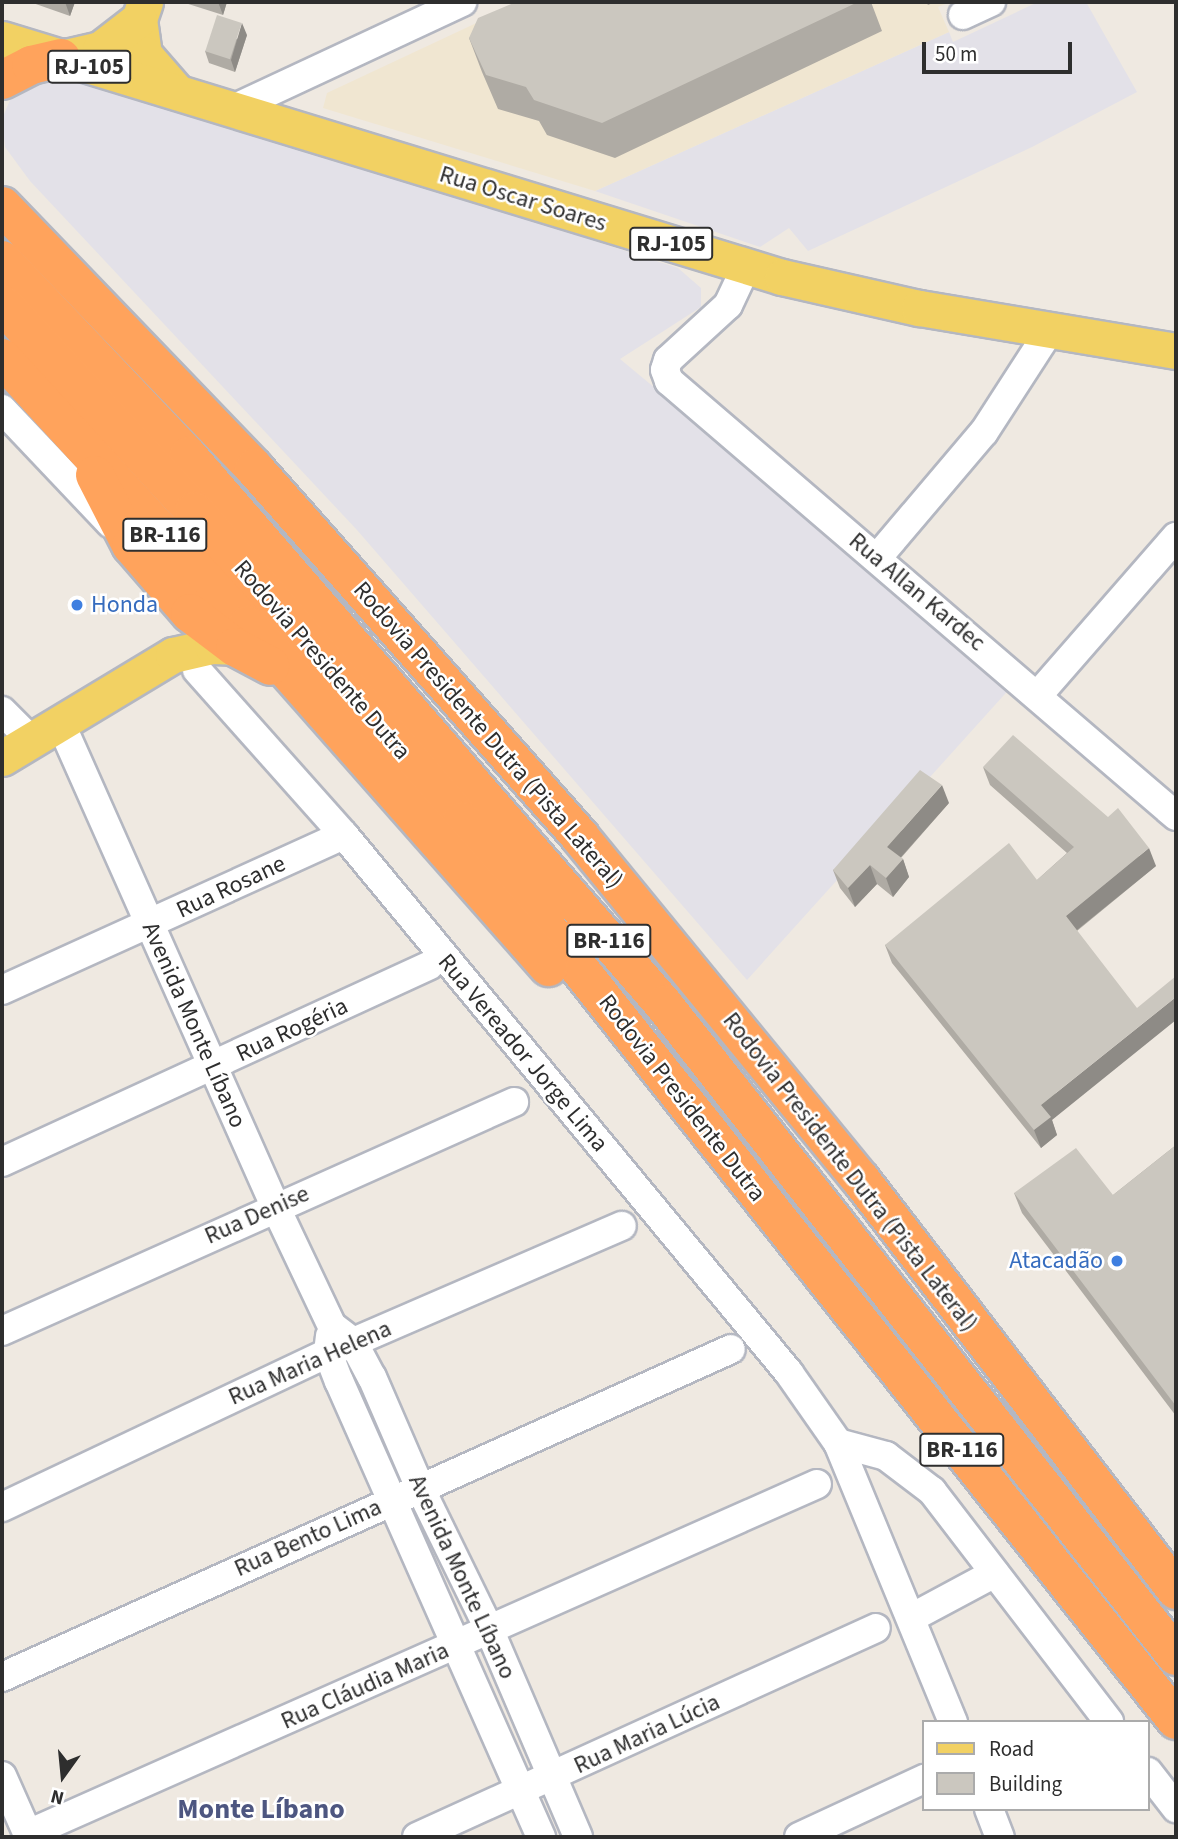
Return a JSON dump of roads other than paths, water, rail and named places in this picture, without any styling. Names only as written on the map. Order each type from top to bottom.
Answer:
[{"type":"highway","points":[[2,80],[30,65],[61,58]]},
{"type":"highway","name":"Rodovia Presidente Dutra (Pista Lateral)","points":[[6,207],[254,468],[580,837],[861,1180],[1176,1590]]},
{"type":"highway","name":"Rodovia Presidente Dutra","points":[[2,260],[270,548],[664,1004],[1176,1656]]},
{"type":"highway","name":"Rodovia Presidente Dutra","points":[[2,304],[194,511],[462,821],[1176,1720]]},
{"type":"highway","name":"BR-116","points":[[2,358],[83,444],[468,879],[748,1180]]},
{"type":"highway","points":[[83,444],[106,501],[131,545],[190,612],[235,648],[301,688]]},
{"type":"main road","points":[[61,58],[100,49],[142,10]]},
{"type":"main road","name":"RJ-105","points":[[142,10],[148,62],[178,92]]},
{"type":"main road","name":"Rua Oscar Soares","points":[[2,39],[746,267],[919,308],[1176,351]]},
{"type":"main road","points":[[185,662],[190,612]]},
{"type":"main road","points":[[16,749],[61,722],[185,662],[212,646],[235,648]]},
{"type":"street","points":[[233,109],[462,2]]},
{"type":"street","points":[[963,15],[990,2]]},
{"type":"street","name":"Rua Allan Kardec","points":[[746,267],[728,305],[666,364],[669,381],[1176,816]]},
{"type":"street","points":[[877,558],[984,432],[1051,330]]},
{"type":"street","points":[[2,409],[131,545]]},
{"type":"street","points":[[1038,695],[1176,537]]},
{"type":"street","name":"Rua Vereador Jorge Lima","points":[[185,662],[344,835],[781,1363],[838,1444],[952,1720]]},
{"type":"street","points":[[2,711],[16,749]]},
{"type":"street","name":"Avenida Monte Líbano","points":[[61,722],[275,1206],[338,1340],[419,1488],[489,1629],[578,1837]]},
{"type":"street","name":"Rua Rosane","points":[[2,989],[344,835]]},
{"type":"street","name":"Rua Rogéria","points":[[2,1162],[429,966]]},
{"type":"street","name":"Rua Denise","points":[[2,1331],[275,1206],[514,1102]]},
{"type":"street","name":"Rua Maria Helena","points":[[2,1507],[338,1340],[622,1226]]},
{"type":"street","name":"Avenida Monte Líbano","points":[[338,1340],[393,1500],[541,1837]]},
{"type":"street","name":"Rua Bento Lima","points":[[2,1677],[731,1349]]},
{"type":"street","points":[[838,1444],[878,1452],[906,1469],[937,1497],[1107,1720]]},
{"type":"street","name":"Rua Cláudia Maria","points":[[29,1836],[817,1484]]},
{"type":"street","points":[[911,1618],[995,1573]]},
{"type":"street","name":"Rua Maria Lúcia","points":[[417,1837],[553,1779],[876,1628]]},
{"type":"street","points":[[1150,1775],[1176,1808]]},
{"type":"street","points":[[2,1776],[29,1836]]},
{"type":"street","points":[[799,1837],[922,1780]]},
{"type":"street","points":[[990,1811],[1000,1837]]},
{"type":"place","name":"Honda","points":[[77,605]]},
{"type":"place","name":"Atacadão","points":[[1117,1261]]},
{"type":"district","name":"Monte Líbano","points":[[261,1809]]}]
